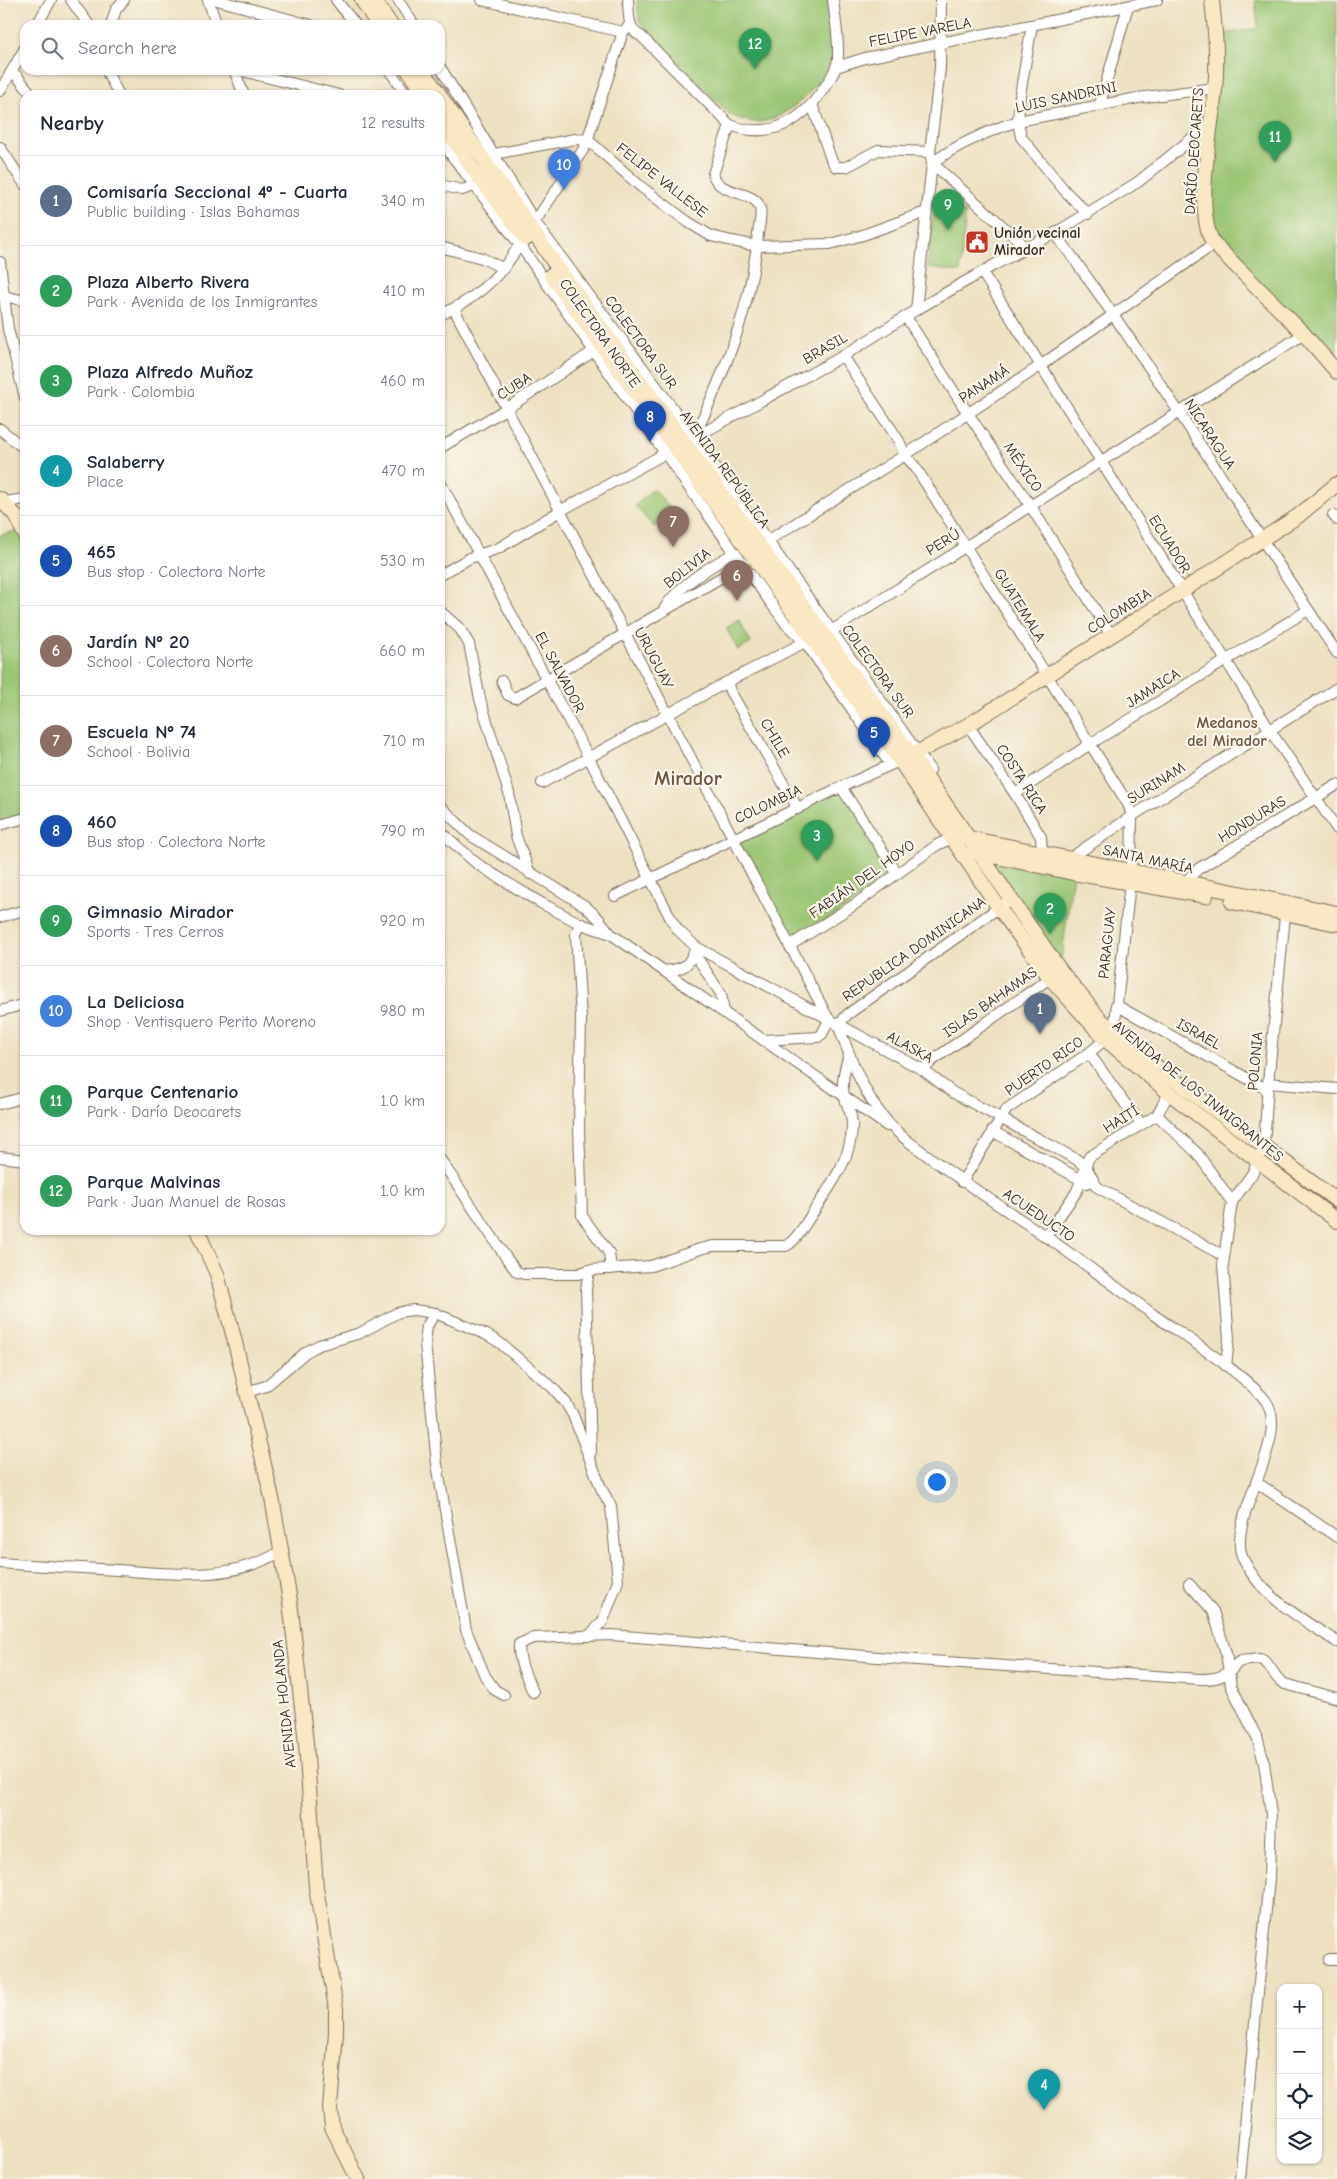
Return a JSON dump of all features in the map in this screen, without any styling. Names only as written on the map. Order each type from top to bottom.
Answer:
[{"type":"street","points":[[70,0],[86,20]]},
{"type":"street","points":[[113,20],[116,9],[124,0]]},
{"type":"street","points":[[208,0],[215,20]]},
{"type":"street","points":[[217,0],[292,20]]},
{"type":"street","points":[[336,0],[352,20]]},
{"type":"street","points":[[362,0],[375,20]]},
{"type":"street","points":[[374,0],[388,20]]},
{"type":"street","points":[[398,0],[411,20]]},
{"type":"street","points":[[482,0],[562,20],[626,28],[641,36],[730,125],[746,131],[759,132],[771,129],[800,115],[812,104],[836,67],[838,58],[833,0]]},
{"type":"street","points":[[445,313],[454,309],[486,287],[504,269],[588,140],[626,28],[628,0]]},
{"type":"street","points":[[916,310],[932,163],[930,152],[940,68],[941,0]]},
{"type":"street","name":"FELIPE VARELA","points":[[836,67],[865,58],[1157,0]]},
{"type":"street","name":"DARÍO DEOCARETS","points":[[1212,0],[1215,88],[1205,185],[1205,223],[1208,235],[1214,244],[1304,334],[1335,368]]},
{"type":"street","points":[[40,20],[52,1]]},
{"type":"street","points":[[1100,104],[1128,6]]},
{"type":"street","points":[[1032,25],[1020,95],[1018,121],[1021,137],[1065,190],[1088,214]]},
{"type":"street","points":[[0,91],[20,57]]},
{"type":"street","points":[[11,73],[17,76],[28,90]]},
{"type":"street","points":[[109,75],[116,90]]},
{"type":"street","points":[[236,75],[242,90]]},
{"type":"street","points":[[258,75],[319,90]]},
{"type":"street","points":[[393,75],[403,90]]},
{"type":"street","points":[[411,75],[421,90]]},
{"type":"street","name":"AVENIDA REPÚBLICA","points":[[426,75],[436,90]]},
{"type":"street","points":[[445,75],[494,154],[527,233]]},
{"type":"street","name":"LUIS SANDRINI","points":[[932,163],[954,148],[1002,126],[1018,121],[1100,104],[1215,88]]},
{"type":"street","name":"AVENIDA REPÚBLICA","points":[[445,103],[598,348],[680,445]]},
{"type":"street","points":[[812,104],[831,159],[836,167],[846,167],[878,150],[930,152]]},
{"type":"street","name":"BRASIL","points":[[445,572],[480,554],[499,548],[560,511],[843,356],[916,310],[1088,214],[1138,182],[1211,123]]},
{"type":"street","points":[[730,125],[713,174],[715,182],[720,186],[757,202],[760,208],[757,246],[738,334],[719,383],[680,445],[735,553],[786,624],[818,637],[905,759],[975,835],[990,842]]},
{"type":"street","name":"AVENIDA REPÚBLICA","points":[[445,127],[473,169],[527,233],[905,759],[967,837]]},
{"type":"street","points":[[494,154],[575,139],[588,140]]},
{"type":"street","name":"FELIPE VALLESE","points":[[588,140],[640,186],[688,222],[711,236],[757,246],[830,244],[926,212]]},
{"type":"street","points":[[0,147],[20,178]]},
{"type":"street","points":[[445,147],[474,186],[527,233]]},
{"type":"street","points":[[932,163],[1026,247]]},
{"type":"street","points":[[445,186],[462,190],[474,186]]},
{"type":"street","name":"NICARAGUA","points":[[1055,233],[1114,313],[1178,414],[1337,653]]},
{"type":"street","name":"PANAMÁ","points":[[766,541],[905,455],[967,412],[1040,366],[1214,244]]},
{"type":"street","points":[[445,248],[482,258],[504,269]]},
{"type":"street","points":[[0,262],[2,295],[20,378]]},
{"type":"street","name":"ECUADOR","points":[[982,272],[1269,729],[1337,829]]},
{"type":"street","points":[[2,295],[20,300]]},
{"type":"street","name":"URUGUAY","points":[[454,309],[666,715],[734,838],[789,946],[834,1023]]},
{"type":"street","name":"MÉXICO","points":[[906,317],[1030,505],[1111,635]]},
{"type":"street","name":"PERÚ","points":[[542,783],[727,682],[818,637],[1304,334]]},
{"type":"street","name":"CUBA","points":[[445,445],[506,409],[598,348]]},
{"type":"street","name":"GUATEMALA","points":[[843,356],[899,440],[905,455],[966,546],[1128,804],[1132,816],[1130,878]]},
{"type":"street","points":[[0,429],[20,445]]},
{"type":"street","name":"COLECTORA SUR","points":[[680,445],[766,541],[818,637]]},
{"type":"street","name":"COLOMBIA","points":[[615,896],[841,787],[905,759],[968,726],[1298,516],[1337,484]]},
{"type":"street","name":"EL SALVADOR","points":[[445,491],[548,680],[672,921],[695,950]]},
{"type":"street","points":[[2,500],[20,499]]},
{"type":"street","points":[[2,500],[16,516],[20,524]]},
{"type":"street","name":"BOLIVIA","points":[[662,613],[675,595],[712,566],[735,553]]},
{"type":"street","name":"BOLIVIA","points":[[502,681],[508,695],[515,698],[744,564]]},
{"type":"street","name":"JAMAICA","points":[[1015,794],[1090,744],[1308,610]]},
{"type":"street","points":[[445,616],[460,629],[469,644],[480,699],[509,793],[516,836],[530,874]]},
{"type":"street","name":"CHILE","points":[[727,682],[730,691],[798,808]]},
{"type":"street","name":"SURINAM","points":[[1069,859],[1132,816],[1337,688]]},
{"type":"street","name":"COSTA RICA","points":[[968,726],[1015,794],[1041,837],[1042,853]]},
{"type":"street","name":"AVENIDA REPÚBLICA","points":[[905,759],[952,838],[963,852]]},
{"type":"street","name":"HONDURAS","points":[[1184,883],[1198,870],[1337,784]]},
{"type":"street","points":[[841,787],[896,873]]},
{"type":"street","points":[[445,811],[470,835],[530,874],[585,906],[611,934],[900,1135]]},
{"type":"street","points":[[0,825],[20,819]]},
{"type":"street","points":[[445,835],[487,870],[541,903],[580,923],[611,934]]},
{"type":"street","name":"SANTA MARÍA","points":[[952,838],[967,837],[1069,859],[1130,878],[1184,883],[1286,908],[1337,924]]},
{"type":"street","name":"AVENIDA DE LOS INMIGRANTES","points":[[967,837],[1060,970],[1099,1018],[1110,1036],[1337,1201]]},
{"type":"street","name":"FABIÁN DEL HOYO","points":[[789,946],[854,905],[937,845],[952,838]]},
{"type":"street","name":"SANTA MARÍA","points":[[963,852],[978,852],[1130,878],[1210,897],[1337,913]]},
{"type":"street","name":"AVENIDA DE LOS INMIGRANTES","points":[[963,852],[998,908],[1050,978],[1169,1093],[1337,1221]]},
{"type":"street","name":"PARAGUAY","points":[[1110,1036],[1116,1005],[1130,878]]},
{"type":"street","name":"REPUBLICA DOMINICANA","points":[[763,1040],[818,1037],[834,1023],[1010,899]]},
{"type":"street","name":"POLONIA","points":[[1232,1202],[1247,1184],[1264,1147],[1268,1086],[1286,908]]},
{"type":"street","points":[[0,918],[20,912]]},
{"type":"street","points":[[580,923],[576,934],[576,943],[581,1018],[579,1127],[582,1216],[609,1254],[612,1269]]},
{"type":"street","points":[[664,972],[685,966],[690,962],[695,950]]},
{"type":"street","points":[[695,950],[721,994],[724,1012]]},
{"type":"street","name":"ALASKA","points":[[695,950],[923,1070],[952,1092],[1086,1167]]},
{"type":"street","name":"ISLAS BAHAMAS","points":[[923,1070],[933,1060],[1050,978]]},
{"type":"street","points":[[0,1011],[20,1005]]},
{"type":"street","name":"ISRAEL","points":[[1116,1005],[1268,1086]]},
{"type":"street","name":"ACUEDUCTO","points":[[834,1023],[874,1106],[900,1135],[962,1182],[1045,1237],[1226,1366],[1262,1396],[1269,1404],[1274,1423],[1256,1482]]},
{"type":"street","name":"PUERTO RICO","points":[[962,1182],[1000,1118],[1014,1103],[1089,1053],[1110,1036]]},
{"type":"street","points":[[1089,1053],[1142,1124]]},
{"type":"street","points":[[445,1167],[506,1259],[517,1272],[524,1274],[565,1275],[578,1274],[589,1270],[657,1264],[713,1246],[786,1246],[791,1244],[831,1184],[844,1160],[850,1143],[851,1113],[845,1098],[843,1082],[849,1054]]},
{"type":"street","points":[[1268,1086],[1337,1089]]},
{"type":"street","name":"HAITÍ","points":[[1045,1237],[1077,1191],[1089,1157],[1157,1115],[1169,1093]]},
{"type":"street","points":[[0,1104],[20,1098]]},
{"type":"street","points":[[1157,1115],[1197,1153],[1232,1202],[1224,1256],[1229,1339],[1226,1366]]},
{"type":"street","points":[[992,1131],[1224,1256]]},
{"type":"street","points":[[0,1157],[20,1159]]},
{"type":"street","points":[[1086,1167],[1097,1187]]},
{"type":"street","name":"AVENIDA HOLANDA","points":[[198,1235],[217,1274],[247,1392],[272,1498],[290,1601],[306,1743],[316,1887],[336,2009],[330,2108],[332,2127],[358,2179]]},
{"type":"street","points":[[589,1270],[586,1290],[592,1463]]},
{"type":"street","points":[[247,1392],[266,1386],[306,1352],[319,1345],[360,1333],[397,1313],[414,1310],[435,1313],[487,1335],[500,1343],[553,1388],[566,1403],[573,1415],[612,1510],[619,1573],[618,1581],[603,1621],[589,1636]]},
{"type":"street","points":[[435,1313],[427,1326],[425,1343],[437,1464],[456,1577],[466,1630],[475,1654],[495,1690],[504,1695]]},
{"type":"street","points":[[1337,1537],[1256,1482],[1240,1540],[1243,1558],[1261,1587],[1337,1642]]},
{"type":"street","points":[[0,1563],[192,1575],[248,1567],[266,1560],[281,1551]]},
{"type":"street","points":[[1189,1584],[1213,1612],[1226,1653],[1232,1686],[1258,1740],[1264,1763],[1271,1814],[1269,1878],[1240,2179]]},
{"type":"street","points":[[533,1692],[522,1669],[518,1652],[519,1644],[533,1638],[612,1635],[902,1659],[1200,1679],[1215,1679],[1229,1673],[1241,1659],[1260,1659],[1265,1662],[1277,1680],[1285,1684],[1337,1698]]},
{"type":"green space","points":[[637,0],[828,0],[833,36],[832,58],[828,68],[813,89],[792,108],[769,120],[759,122],[743,120],[729,114],[639,21]]},
{"type":"green space","points":[[1255,0],[1337,0],[1337,357],[1308,333],[1216,240],[1209,218],[1218,35],[1258,28]]},
{"type":"green space","points":[[934,208],[966,212],[960,272],[927,268]]},
{"type":"green space","points":[[653,489],[673,511],[654,527],[635,506]]},
{"type":"green space","points":[[20,530],[20,819],[0,825],[0,535]]},
{"type":"green space","points":[[739,620],[751,643],[738,650],[726,628]]},
{"type":"green space","points":[[841,787],[897,873],[789,946],[734,838]]},
{"type":"green space","points":[[978,852],[1073,873],[1060,970]]},
{"type":"place","name":"Parque Malvinas","points":[[755,69]]},
{"type":"place","name":"Parque Centenario","points":[[1275,162]]},
{"type":"place","name":"La Deliciosa","points":[[564,190]]},
{"type":"place","name":"Gimnasio Mirador","points":[[948,230]]},
{"type":"place","name":"Unión vecinal Mirador","points":[[977,242]]},
{"type":"place","name":"460","points":[[650,442]]},
{"type":"place","name":"Escuela Nº 74","points":[[673,547]]},
{"type":"place","name":"Jardín Nº 20","points":[[737,601]]},
{"type":"place","name":"465","points":[[874,758]]},
{"type":"place","name":"Plaza Alfredo Muñoz","points":[[817,861]]},
{"type":"place","name":"Plaza Alberto Rivera","points":[[1050,934]]},
{"type":"place","name":"Comisaría Seccional 4º - Cuarta","points":[[1040,1034]]},
{"type":"place","name":"Salaberry","points":[[1044,2110]]},
{"type":"district","name":"Medanos del Mirador","points":[[1227,732]]},
{"type":"district","name":"Mirador","points":[[688,778]]}]
